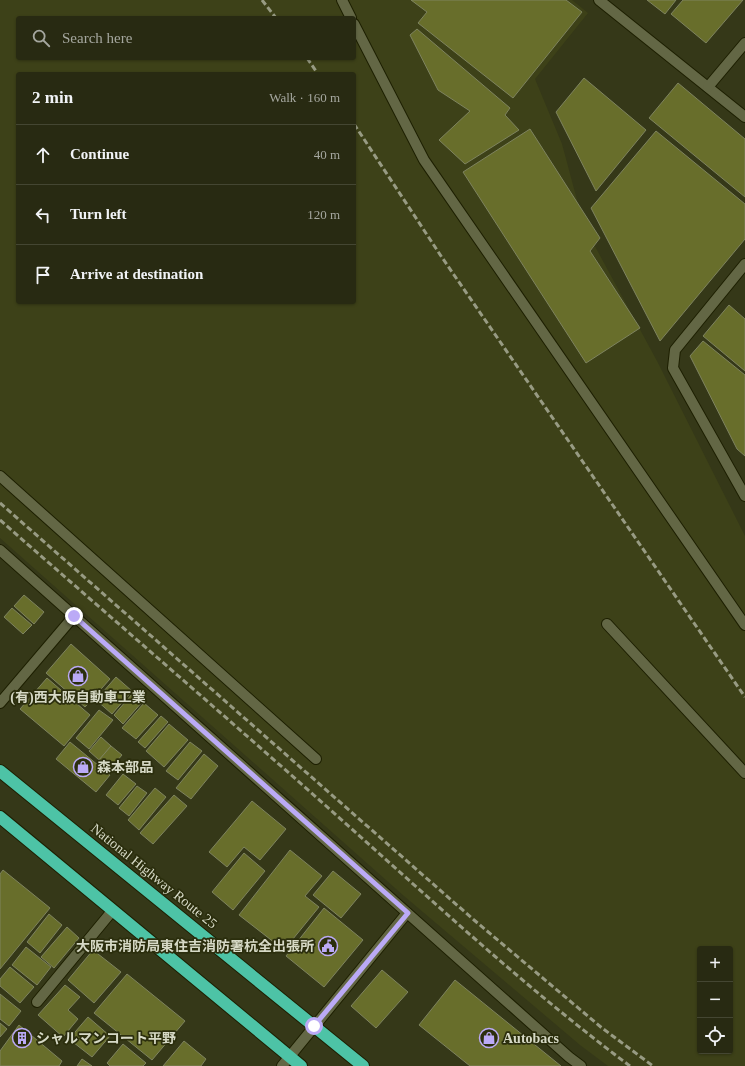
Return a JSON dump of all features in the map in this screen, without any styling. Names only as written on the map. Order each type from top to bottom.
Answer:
[{"type":"highway","name":"National Highway Route 25","points":[[0,771],[363,1066]]},
{"type":"highway","points":[[0,818],[113,910],[286,1061],[301,1066]]},
{"type":"street","points":[[342,0],[350,16]]},
{"type":"street","points":[[599,0],[745,117]]},
{"type":"street","points":[[356,28],[424,160],[745,625]]},
{"type":"street","points":[[708,87],[745,44]]},
{"type":"street","points":[[745,264],[675,350],[673,368],[745,496]]},
{"type":"street","points":[[0,476],[316,759]]},
{"type":"street","points":[[0,550],[563,1052],[581,1066]]},
{"type":"street","points":[[0,703],[74,616]]},
{"type":"street","points":[[607,624],[745,773]]},
{"type":"street","points":[[37,1002],[113,910]]},
{"type":"street","points":[[286,1061],[408,913]]},
{"type":"shaded area","points":[[0,0],[572,0],[588,13],[535,79],[562,144],[584,226],[657,361],[745,536],[745,1066],[608,1066],[580,1045],[404,896],[0,538]]},
{"type":"building","points":[[411,0],[566,0],[582,12],[513,98],[418,23],[427,12]]},
{"type":"building","points":[[647,0],[676,0],[665,14]]},
{"type":"building","points":[[683,0],[743,0],[706,43],[671,14]]},
{"type":"building","points":[[417,29],[510,108],[505,115],[519,130],[465,164],[439,140],[470,111],[438,90],[410,35]]},
{"type":"building","points":[[584,78],[646,130],[596,191],[556,112]]},
{"type":"building","points":[[678,83],[745,139],[745,197],[649,118]]},
{"type":"building","points":[[530,129],[600,238],[590,251],[640,328],[586,363],[463,172]]},
{"type":"building","points":[[656,131],[745,204],[745,239],[660,341],[591,208]]},
{"type":"building","points":[[729,305],[745,319],[745,371],[703,336]]},
{"type":"building","points":[[703,341],[745,375],[745,456],[737,449],[690,356]]},
{"type":"building","points":[[24,595],[44,612],[34,624],[14,606]]},
{"type":"building","points":[[12,608],[32,625],[23,634],[4,617]]},
{"type":"building","name":"(有)西大阪自動車工業","points":[[71,644],[110,679],[85,707],[46,673]]},
{"type":"building","points":[[116,677],[132,691],[112,714],[96,700]]},
{"type":"building","points":[[47,678],[90,715],[64,746],[20,709]]},
{"type":"building","points":[[133,693],[143,701],[123,724],[114,715]]},
{"type":"building","points":[[144,703],[158,715],[136,739],[122,728]]},
{"type":"building","points":[[99,710],[113,720],[89,749],[76,738]]},
{"type":"building","points":[[161,716],[168,722],[145,748],[138,742]]},
{"type":"building","points":[[169,724],[188,740],[164,767],[146,751]]},
{"type":"building","points":[[101,737],[111,746],[99,760],[89,751]]},
{"type":"building","name":"森本部品","points":[[70,742],[110,775],[96,792],[56,759]]},
{"type":"building","points":[[190,742],[202,751],[178,780],[166,771]]},
{"type":"building","points":[[111,746],[122,755],[110,769],[99,760]]},
{"type":"building","points":[[204,754],[218,766],[191,799],[176,788]]},
{"type":"building","points":[[123,774],[136,784],[118,805],[106,795]]},
{"type":"building","points":[[137,786],[147,793],[129,816],[119,808]]},
{"type":"building","points":[[155,788],[166,797],[139,830],[128,820]]},
{"type":"building","points":[[174,795],[187,806],[153,844],[140,833]]},
{"type":"building","points":[[252,801],[286,829],[260,860],[244,847],[227,867],[209,852]]},
{"type":"building","points":[[290,850],[322,876],[305,896],[319,907],[284,950],[239,915]]},
{"type":"building","points":[[244,853],[265,871],[233,910],[212,892]]},
{"type":"building","points":[[3,870],[50,908],[0,969],[0,874]]},
{"type":"building","points":[[333,871],[361,894],[341,918],[313,895]]},
{"type":"building","points":[[324,908],[363,940],[324,987],[286,956]]},
{"type":"building","points":[[49,914],[62,925],[40,953],[27,942]]},
{"type":"building","points":[[67,927],[79,938],[54,968],[41,957]]},
{"type":"building","points":[[26,947],[51,967],[37,985],[12,965]]},
{"type":"building","points":[[93,950],[121,972],[94,1003],[68,980]]},
{"type":"building","points":[[10,967],[34,987],[20,1003],[0,986],[0,979]]},
{"type":"building","points":[[382,970],[408,992],[376,1028],[351,1006]]},
{"type":"building","points":[[127,974],[185,1021],[152,1060],[94,1013]]},
{"type":"building","points":[[455,980],[561,1066],[470,1066],[419,1025]]},
{"type":"building","points":[[65,985],[80,997],[68,1010],[78,1019],[63,1037],[38,1015]]},
{"type":"building","points":[[0,994],[21,1011],[9,1026],[0,1019]]},
{"type":"building","points":[[88,1017],[110,1036],[92,1057],[69,1039]]},
{"type":"building","points":[[0,1023],[7,1029],[0,1037]]},
{"type":"building","name":"シャルマンコート平野","points":[[19,1025],[62,1061],[59,1066],[0,1066],[0,1051]]},
{"type":"building","points":[[184,1041],[206,1059],[201,1066],[163,1066]]},
{"type":"building","points":[[123,1044],[146,1063],[143,1066],[110,1066],[107,1063]]},
{"type":"building","points":[[82,1059],[92,1066],[77,1066]]},
{"type":"railway","points":[[262,0],[274,16]]},
{"type":"railway","points":[[308,60],[317,72]]},
{"type":"railway","points":[[356,127],[441,256],[745,697]]},
{"type":"railway","points":[[0,503],[474,920],[602,1028],[653,1066]]},
{"type":"railway","points":[[0,520],[513,972],[630,1066]]},
{"type":"place","name":"(有)西大阪自動車工業","points":[[78,676]]},
{"type":"place","name":"森本部品","points":[[83,767]]},
{"type":"place","name":"大阪市消防局東住吉消防署杭全出張所","points":[[328,946]]},
{"type":"place","name":"シャルマンコート平野","points":[[22,1038]]},
{"type":"place","name":"Autobacs","points":[[489,1038]]},
{"type":"route","points":[[74,616],[408,913],[314,1026]]}]
